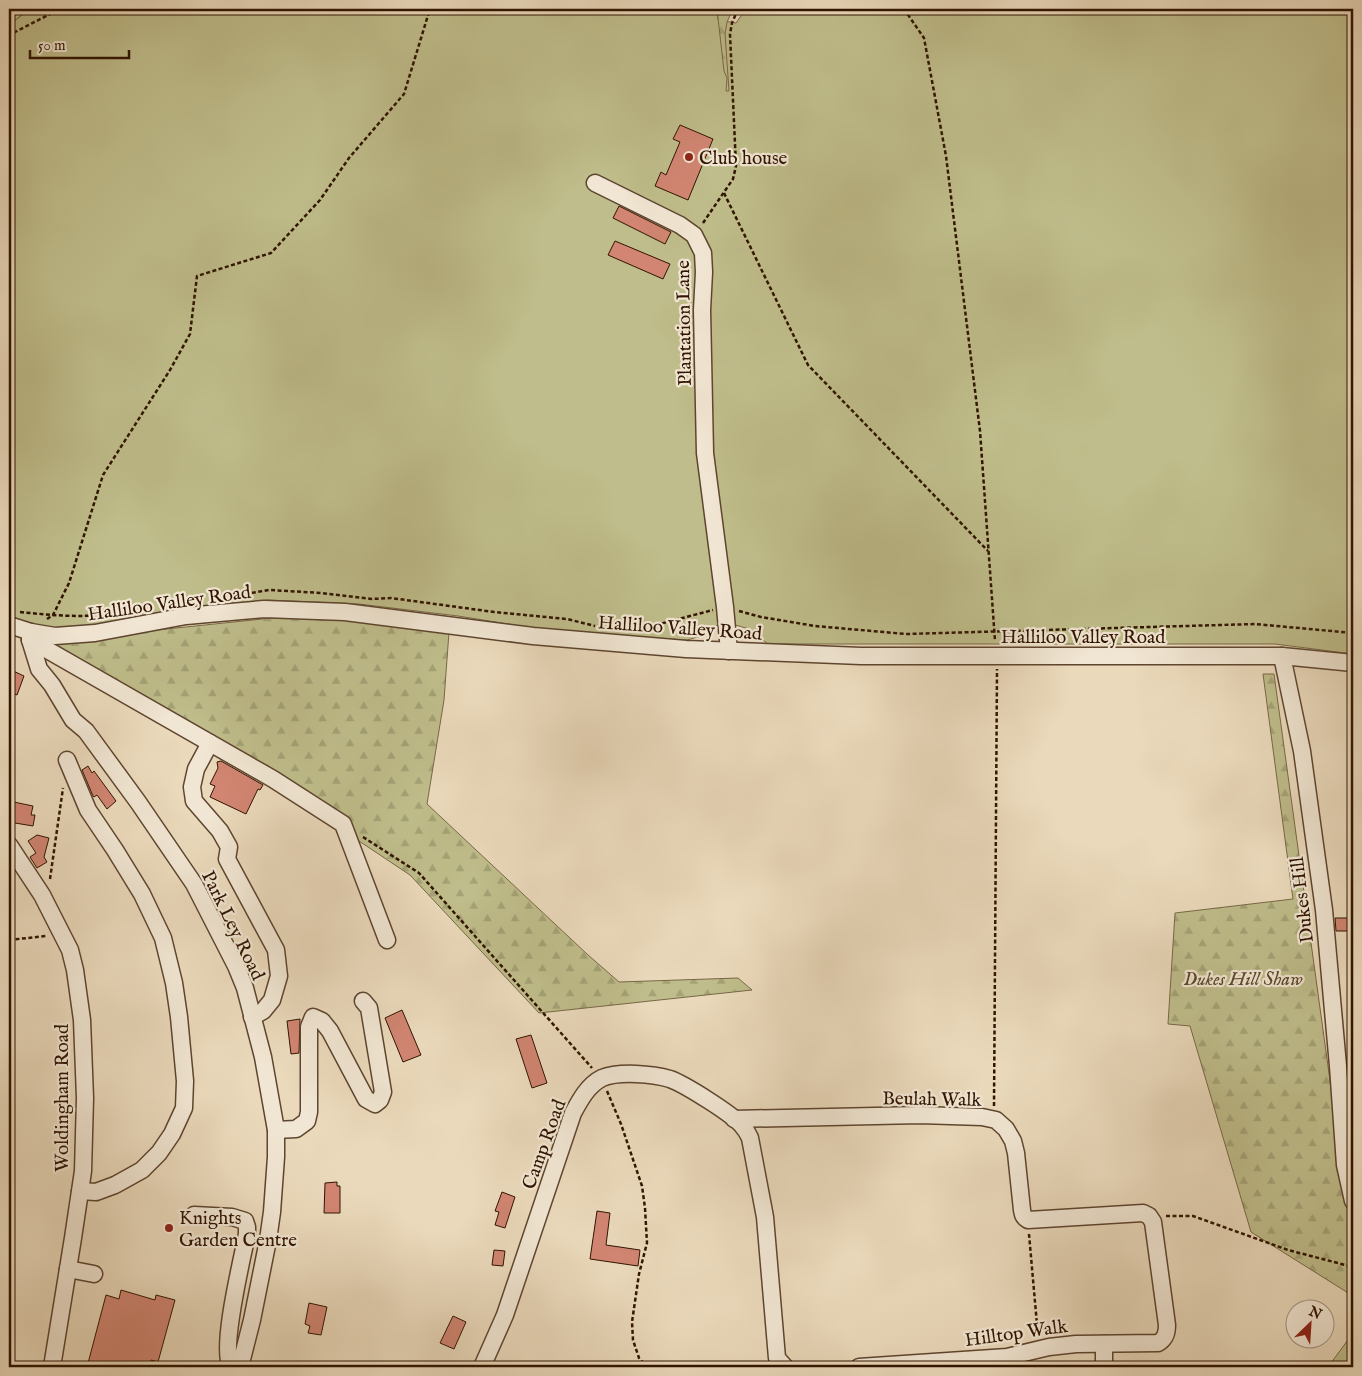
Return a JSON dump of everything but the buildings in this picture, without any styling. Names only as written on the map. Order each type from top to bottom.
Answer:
[{"type":"street","points":[[594,183],[680,225],[694,235]]},
{"type":"street","name":"Plantation Lane","points":[[694,235],[703,253],[702,310],[705,453],[729,651]]},
{"type":"street","name":"Halliloo Valley Road","points":[[9,626],[30,636],[55,636],[95,633],[186,616],[264,609],[345,612],[533,636],[729,651],[861,656],[1282,656],[1353,663]]},
{"type":"street","points":[[30,636],[273,779],[343,824],[387,940]]},
{"type":"street","name":"Park Ley Road","points":[[30,636],[39,669],[73,720],[86,732],[138,802],[194,884],[236,966],[245,988],[263,1057],[276,1130],[276,1157],[268,1240],[252,1320],[240,1367]]},
{"type":"street","name":"Dukes Hill","points":[[1282,656],[1302,751],[1324,910],[1345,1165],[1353,1201]]},
{"type":"street","points":[[210,742],[196,770],[192,787],[194,802],[220,831],[229,847],[227,860],[276,950],[279,976],[272,1000],[263,1011],[252,1017]]},
{"type":"street","points":[[67,760],[88,810],[142,894],[163,938],[174,983],[185,1081],[184,1108],[172,1134],[159,1153],[142,1170],[115,1185],[96,1192],[80,1191]]},
{"type":"street","name":"Woldingham Road","points":[[9,845],[42,895],[70,950],[75,970],[82,1020],[86,1098],[83,1170],[52,1367]]},
{"type":"street","points":[[276,1130],[296,1128],[307,1122],[309,1112],[309,1027],[313,1017],[322,1021],[330,1031],[366,1100],[374,1104],[380,1100],[383,1092],[369,1008],[363,1001]]},
{"type":"street","points":[[601,1078],[613,1074],[630,1074],[670,1079],[734,1119],[744,1128],[750,1138],[765,1216],[777,1358],[785,1367]]},
{"type":"street","name":"Camp Road","points":[[482,1367],[505,1315],[573,1113],[583,1095],[601,1078]]},
{"type":"street","name":"Beulah Walk","points":[[734,1119],[920,1115],[982,1117],[996,1120],[1006,1129],[1013,1141],[1023,1216],[1028,1220]]},
{"type":"street","points":[[1028,1220],[1143,1213],[1149,1216]]},
{"type":"street","points":[[194,1215],[239,1218],[244,1221],[247,1227],[228,1340],[228,1362],[231,1367]]},
{"type":"street","name":"Hilltop Walk","points":[[859,1367],[1007,1357],[1014,1361],[1039,1349],[1076,1344],[1158,1343],[1162,1341],[1166,1336],[1167,1325],[1155,1229],[1149,1216]]},
{"type":"street","points":[[68,1269],[94,1274]]},
{"type":"street","points":[[1104,1344],[1104,1367]]},
{"type":"path","points":[[9,37],[60,9]]},
{"type":"path","points":[[19,612],[53,615],[69,583],[103,474],[170,370],[190,334],[197,276],[271,253],[320,200],[348,158],[404,94],[430,10],[568,9]]},
{"type":"path","points":[[709,9],[736,13]]},
{"type":"path","name":"Plantation Lane","points":[[694,235],[733,179],[736,166],[730,34],[738,9]]},
{"type":"path","points":[[904,9],[924,38],[946,156],[980,432],[993,631],[997,656],[994,1113],[996,1120]]},
{"type":"path","points":[[724,193],[808,365],[988,551]]},
{"type":"path","points":[[725,606],[761,617],[815,626],[906,634],[1255,624],[1353,633]]},
{"type":"path","points":[[49,885],[67,760]]},
{"type":"path","points":[[343,824],[419,873],[601,1078],[621,1124],[642,1186],[647,1243],[639,1274],[632,1322],[633,1340],[639,1358],[647,1367]]},
{"type":"path","points":[[9,940],[63,934]]},
{"type":"path","points":[[1149,1216],[1194,1216],[1288,1250],[1353,1267]]},
{"type":"path","points":[[1028,1220],[1039,1349]]},
{"type":"green space","points":[[9,9],[30,9],[9,25]]},
{"type":"green space","points":[[30,9],[717,9],[718,20],[736,23],[746,9],[1353,9],[1353,654],[1275,644],[768,644],[749,629],[732,624],[719,624],[701,636],[687,640],[539,629],[458,616],[359,604],[268,600],[189,609],[97,627],[41,628],[9,619],[9,25]]},
{"type":"green space","points":[[717,9],[733,9],[727,22],[725,34],[729,91],[726,91],[727,78],[724,71]]},
{"type":"green space","points":[[272,618],[332,619],[449,632],[444,700],[427,804],[619,982],[738,978],[752,990],[539,1013],[410,875],[266,779],[52,645],[102,640],[157,630]]},
{"type":"green space","name":"Dukes Hill Shaw","points":[[1263,674],[1274,674],[1350,1226],[1353,1228],[1353,1296],[1251,1232],[1190,1026],[1168,1024],[1175,913],[1293,899]]},
{"type":"green space","points":[[1353,1333],[1353,1367],[1328,1367]]},
{"type":"place","name":"Club house","points":[[689,157]]},
{"type":"place","name":"Knights Garden Centre","points":[[169,1228]]}]
